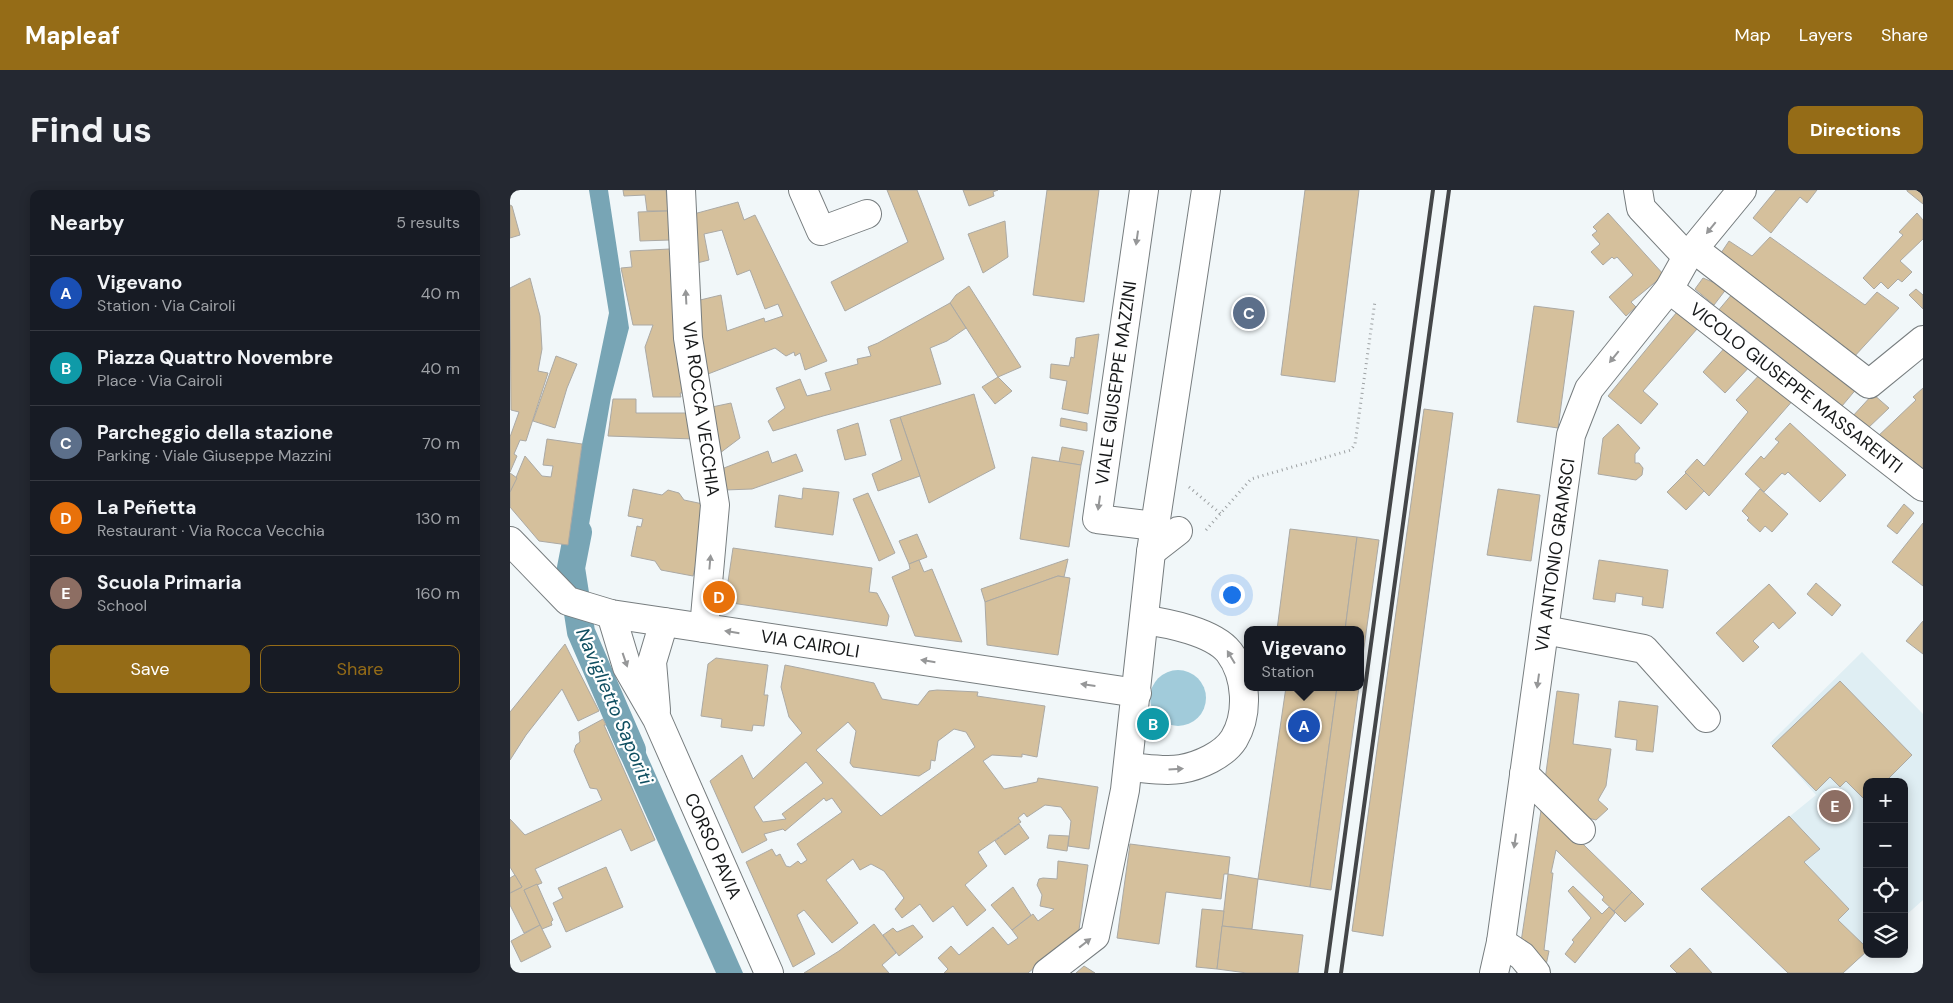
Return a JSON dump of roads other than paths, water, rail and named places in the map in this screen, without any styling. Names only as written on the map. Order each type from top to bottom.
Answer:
[{"type":"street","name":"VIA ROCCA VECCHIA","points":[[681,190],[688,338],[715,505],[704,628]]},
{"type":"street","points":[[803,190],[821,231],[867,214]]},
{"type":"street","name":"VIALE GIUSEPPE MAZZINI","points":[[1144,190],[1097,519],[1171,536]]},
{"type":"street","points":[[1047,973],[1095,936],[1128,767],[1148,583],[1171,536],[1206,190]]},
{"type":"street","points":[[1638,190],[1642,208],[1691,253],[1869,384],[1923,340]]},
{"type":"street","name":"VIA ANTONIO GRAMSCI","points":[[1494,973],[1501,942],[1572,435],[1589,389],[1669,289],[1691,253],[1742,190]]},
{"type":"street","name":"VICOLO GIUSEPPE MASSARENTI","points":[[1669,289],[1923,487]]},
{"type":"street","points":[[511,545],[588,607]]},
{"type":"street","name":"VIA CAIROLI","points":[[588,607],[664,622],[1137,693]]},
{"type":"street","name":"CORSO PAVIA","points":[[588,607],[627,667],[657,719],[769,973]]},
{"type":"street","points":[[1128,767],[1181,769],[1215,756],[1233,741],[1241,724],[1244,704],[1243,683],[1228,651],[1212,639],[1189,630],[1144,620]]},
{"type":"street","name":"CORSO PAVIA","points":[[657,719],[652,662],[664,622]]},
{"type":"street","points":[[1545,630],[1644,649],[1706,718]]},
{"type":"street","points":[[1524,774],[1580,830]]},
{"type":"street","points":[[1501,942],[1522,956],[1536,973]]},
{"type":"waterway","name":"Naviglietto Saporiti","points":[[578,532],[571,568],[581,632],[632,750]]},
{"type":"railway","points":[[1326,973],[1433,190]]},
{"type":"railway","points":[[1341,973],[1449,190]]},
{"type":"place","name":"Parcheggio della stazione","points":[[1249,313]]},
{"type":"place","name":"La Peñetta","points":[[719,597]]},
{"type":"place","name":"Piazza Quattro Novembre","points":[[1153,724]]},
{"type":"place","name":"Vigevano","points":[[1304,726]]},
{"type":"place","name":"Scuola Primaria","points":[[1835,806]]}]
